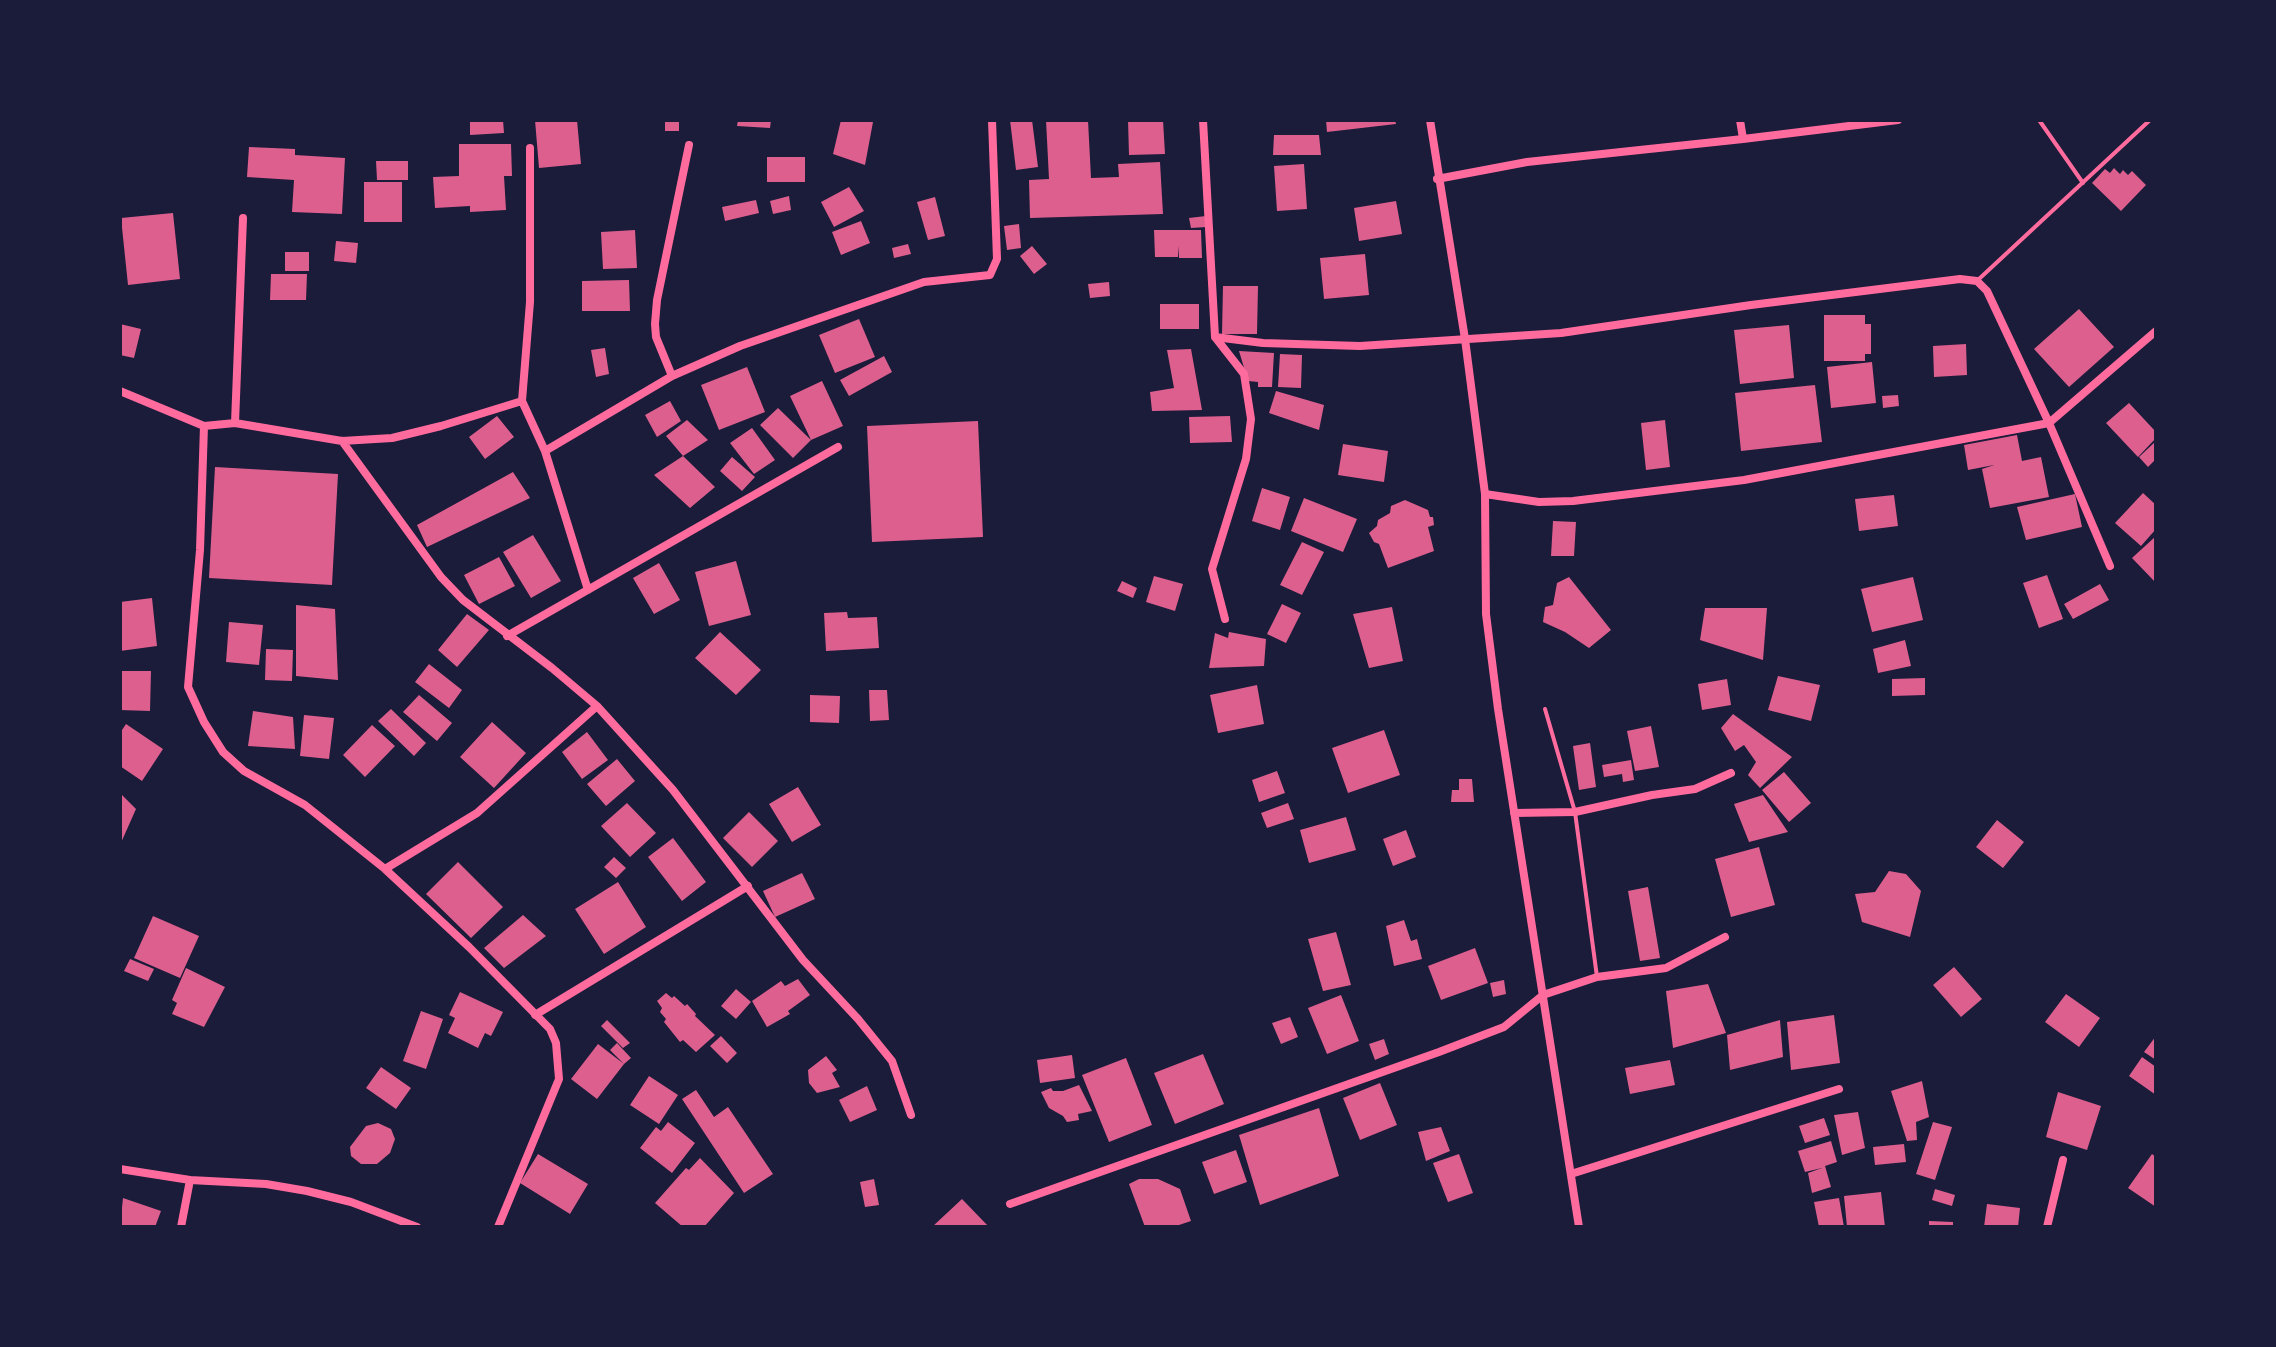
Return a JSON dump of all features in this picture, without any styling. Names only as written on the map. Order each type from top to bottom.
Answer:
[{"type":"street","points":[[545,451],[672,376],[740,346],[924,282],[990,275],[997,259],[992,120]]},
{"type":"street","points":[[1203,120],[1215,337],[1244,374],[1251,419],[1246,459],[1212,569],[1225,619]]},
{"type":"street","points":[[1431,120],[1437,179],[1465,339],[1485,494],[1486,614],[1579,1227]]},
{"type":"street","points":[[1740,120],[1743,139]]},
{"type":"street","points":[[1437,179],[1527,162],[1898,120]]},
{"type":"street","points":[[672,376],[656,337],[655,324],[689,145]]},
{"type":"street","points":[[530,148],[530,302],[522,401],[545,451],[588,590]]},
{"type":"street","points":[[235,423],[243,218]]},
{"type":"street","points":[[1215,337],[1263,343],[1360,346],[1561,333],[1751,305],[1960,279],[1977,281],[1987,291],[2049,423],[2110,566]]},
{"type":"street","points":[[1485,494],[1539,502],[1573,501],[1744,480],[2049,423],[2156,331]]},
{"type":"street","points":[[120,391],[204,426],[235,423],[342,441],[392,438],[522,401]]},
{"type":"street","points":[[204,426],[200,550],[188,687],[204,722],[223,752],[244,771],[305,805],[385,869],[469,947],[550,1029],[556,1043],[559,1079],[498,1227]]},
{"type":"street","points":[[342,441],[441,577],[463,600],[597,706],[673,790],[803,960],[892,1061],[911,1115]]},
{"type":"street","points":[[507,636],[838,447]]},
{"type":"street","points":[[385,869],[477,813],[597,706]]},
{"type":"street","points":[[1514,813],[1575,812],[1695,789],[1731,773]]},
{"type":"street","points":[[535,1015],[748,886]]},
{"type":"street","points":[[1010,1204],[1504,1027],[1543,995],[1597,977],[1666,968],[1725,937]]},
{"type":"street","points":[[1571,1174],[1839,1089]]},
{"type":"street","points":[[2047,1227],[2063,1160]]},
{"type":"street","points":[[120,1169],[190,1180],[266,1184],[307,1191],[351,1202],[417,1227]]},
{"type":"street","points":[[181,1227],[190,1180]]},
{"type":"lane","points":[[2039,120],[2083,183]]},
{"type":"lane","points":[[1977,281],[2150,120]]},
{"type":"lane","points":[[1545,709],[1575,812],[1597,977]]},
{"type":"building","points":[[470,120],[503,120],[504,133],[470,135]]},
{"type":"building","points":[[535,120],[577,120],[581,164],[539,168]]},
{"type":"building","points":[[665,120],[679,120],[679,131],[665,131]]},
{"type":"building","points":[[738,120],[771,120],[770,128],[737,126]]},
{"type":"building","points":[[841,120],[873,122],[865,165],[833,154]]},
{"type":"building","points":[[1010,120],[1032,120],[1038,167],[1016,170]]},
{"type":"building","points":[[1046,120],[1088,120],[1091,178],[1119,177],[1118,164],[1160,162],[1163,214],[1030,218],[1029,180],[1049,179]]},
{"type":"building","points":[[1128,120],[1163,120],[1165,154],[1129,155]]},
{"type":"building","points":[[1326,120],[1395,120],[1396,124],[1327,132]]},
{"type":"building","points":[[1274,135],[1319,135],[1321,155],[1273,155]]},
{"type":"building","points":[[459,144],[511,144],[512,176],[504,176],[506,210],[470,212],[470,206],[435,208],[433,177],[459,176]]},
{"type":"building","points":[[249,147],[295,149],[295,155],[345,158],[342,214],[292,212],[294,180],[247,177]]},
{"type":"building","points":[[767,157],[805,157],[805,182],[767,182]]},
{"type":"building","points":[[376,161],[408,161],[408,180],[377,180]]},
{"type":"building","points":[[1304,164],[1307,209],[1277,211],[1274,166]]},
{"type":"building","points":[[2114,168],[2120,174],[2123,170],[2128,175],[2132,171],[2146,185],[2121,211],[2092,183],[2105,169],[2110,173]]},
{"type":"building","points":[[364,182],[402,182],[402,222],[364,222]]},
{"type":"building","points":[[849,187],[864,211],[834,227],[821,202]]},
{"type":"building","points":[[789,196],[791,210],[773,214],[770,201]]},
{"type":"building","points":[[935,197],[945,236],[928,240],[917,202]]},
{"type":"building","points":[[756,200],[759,213],[725,221],[722,207]]},
{"type":"building","points":[[1396,201],[1402,234],[1359,241],[1354,208]]},
{"type":"building","points":[[173,213],[180,279],[128,285],[121,218]]},
{"type":"building","points":[[1206,216],[1207,227],[1191,228],[1189,218]]},
{"type":"building","points":[[861,221],[870,243],[841,255],[832,232]]},
{"type":"building","points":[[1019,224],[1021,248],[1007,250],[1004,226]]},
{"type":"building","points":[[635,230],[637,268],[603,269],[601,232]]},
{"type":"building","points":[[1154,230],[1201,230],[1202,258],[1179,258],[1179,246],[1178,257],[1155,257]]},
{"type":"building","points":[[336,241],[358,243],[356,263],[334,261]]},
{"type":"building","points":[[908,244],[911,254],[894,258],[892,248]]},
{"type":"building","points":[[1032,246],[1047,264],[1034,274],[1020,256]]},
{"type":"building","points":[[285,252],[309,252],[309,271],[285,271]]},
{"type":"building","points":[[1365,254],[1369,295],[1324,299],[1320,258]]},
{"type":"building","points":[[271,274],[307,274],[306,300],[270,300]]},
{"type":"building","points":[[629,280],[630,311],[582,311],[582,281]]},
{"type":"building","points":[[1109,282],[1110,296],[1090,298],[1088,284]]},
{"type":"building","points":[[1223,286],[1258,286],[1257,334],[1222,334]]},
{"type":"building","points":[[1160,304],[1199,304],[1199,329],[1160,329]]},
{"type":"building","points":[[2079,309],[2114,347],[2069,387],[2034,349]]},
{"type":"building","points":[[1824,315],[1865,315],[1865,324],[1871,324],[1871,354],[1865,354],[1865,361],[1824,361]]},
{"type":"building","points":[[859,319],[875,357],[835,373],[819,335]]},
{"type":"building","points":[[120,324],[141,329],[134,358],[120,355]]},
{"type":"building","points":[[1789,325],[1794,378],[1740,384],[1734,330]]},
{"type":"building","points":[[1966,344],[1967,375],[1934,377],[1933,346]]},
{"type":"building","points":[[605,348],[609,374],[596,377],[591,350]]},
{"type":"building","points":[[1191,349],[1202,410],[1152,411],[1150,392],[1174,388],[1167,350]]},
{"type":"building","points":[[1239,351],[1274,353],[1272,387],[1258,387],[1258,382],[1248,381]]},
{"type":"building","points":[[1280,354],[1302,355],[1301,388],[1278,387]]},
{"type":"building","points":[[884,356],[892,372],[849,396],[840,380]]},
{"type":"building","points":[[1872,362],[1876,403],[1831,408],[1827,367]]},
{"type":"building","points":[[747,367],[765,412],[719,430],[701,385]]},
{"type":"building","points":[[822,381],[843,426],[811,440],[790,396]]},
{"type":"building","points":[[1815,385],[1822,442],[1741,451],[1735,393]]},
{"type":"building","points":[[1276,391],[1324,405],[1319,430],[1269,413]]},
{"type":"building","points":[[1898,395],[1899,406],[1883,408],[1882,396]]},
{"type":"building","points":[[670,401],[681,421],[657,437],[645,415]]},
{"type":"building","points":[[2129,403],[2156,432],[2156,438],[2138,457],[2106,423]]},
{"type":"building","points":[[778,408],[811,440],[793,458],[760,425]]},
{"type":"building","points":[[497,416],[514,437],[485,459],[469,437]]},
{"type":"building","points":[[1230,416],[1232,442],[1190,443],[1189,417]]},
{"type":"building","points":[[687,420],[708,440],[683,456],[666,436]]},
{"type":"building","points":[[1665,420],[1670,467],[1646,470],[1641,423]]},
{"type":"building","points":[[978,421],[983,537],[872,542],[867,426]]},
{"type":"building","points":[[752,428],[775,460],[754,474],[730,443]]},
{"type":"building","points":[[2017,435],[2022,461],[2041,457],[2049,497],[1990,508],[1982,469],[1994,465],[1968,470],[1964,445]]},
{"type":"building","points":[[2156,441],[2156,459],[2148,467],[2139,457]]},
{"type":"building","points":[[1343,444],[1388,451],[1384,482],[1338,475]]},
{"type":"building","points":[[683,456],[715,487],[690,508],[654,475]]},
{"type":"building","points":[[732,457],[755,477],[742,491],[720,471]]},
{"type":"building","points":[[215,467],[338,474],[332,585],[209,578]]},
{"type":"building","points":[[513,472],[530,498],[427,547],[417,525]]},
{"type":"building","points":[[1262,488],[1290,497],[1280,530],[1252,521]]},
{"type":"building","points":[[2143,493],[2156,505],[2156,529],[2141,546],[2115,523]]},
{"type":"building","points":[[2075,494],[2082,527],[2026,540],[2017,507]]},
{"type":"building","points":[[1894,495],[1898,526],[1859,531],[1855,499]]},
{"type":"building","points":[[1304,498],[1357,519],[1343,552],[1291,531]]},
{"type":"building","points":[[1405,500],[1428,510],[1430,517],[1433,517],[1434,525],[1428,527],[1434,551],[1388,568],[1379,544],[1369,533],[1377,526],[1378,520],[1390,513],[1391,506]]},
{"type":"building","points":[[1553,521],[1576,522],[1574,556],[1551,556]]},
{"type":"building","points":[[533,535],[561,581],[531,598],[503,552]]},
{"type":"building","points":[[2156,536],[2156,583],[2132,558]]},
{"type":"building","points":[[1302,542],[1324,552],[1302,595],[1280,585]]},
{"type":"building","points":[[499,557],[515,586],[479,604],[464,575]]},
{"type":"building","points":[[736,561],[751,615],[709,626],[695,572]]},
{"type":"building","points":[[659,563],[680,600],[654,614],[633,578]]},
{"type":"building","points":[[2047,575],[2063,619],[2039,628],[2023,583]]},
{"type":"building","points":[[1154,576],[1183,584],[1175,611],[1146,602]]},
{"type":"building","points":[[1569,577],[1611,630],[1589,648],[1543,622],[1545,607],[1553,605],[1557,583]]},
{"type":"building","points":[[1913,577],[1923,620],[1872,632],[1861,589]]},
{"type":"building","points":[[1122,581],[1137,588],[1133,598],[1117,591]]},
{"type":"building","points":[[2100,584],[2109,600],[2073,619],[2064,604]]},
{"type":"building","points":[[152,598],[157,646],[120,651],[120,602]]},
{"type":"building","points":[[1282,604],[1301,613],[1286,643],[1267,634]]},
{"type":"building","points":[[296,605],[335,609],[338,680],[296,676]]},
{"type":"building","points":[[1392,607],[1403,661],[1369,668],[1353,614]]},
{"type":"building","points":[[1705,608],[1767,608],[1763,660],[1700,640]]},
{"type":"building","points":[[847,612],[848,618],[877,617],[879,648],[826,651],[824,613]]},
{"type":"building","points":[[467,614],[489,630],[457,667],[438,650]]},
{"type":"building","points":[[229,622],[263,625],[259,665],[226,662]]},
{"type":"building","points":[[720,632],[761,670],[736,695],[695,658]]},
{"type":"building","points":[[1229,632],[1266,639],[1264,666],[1209,668],[1215,633],[1228,638]]},
{"type":"building","points":[[1905,640],[1911,666],[1878,673],[1873,649]]},
{"type":"building","points":[[266,649],[293,650],[292,681],[265,680]]},
{"type":"building","points":[[429,664],[462,690],[449,708],[415,682]]},
{"type":"building","points":[[120,671],[151,671],[150,711],[120,710]]},
{"type":"building","points":[[1778,676],[1820,685],[1811,721],[1768,710]]},
{"type":"building","points":[[1925,678],[1925,695],[1892,696],[1892,679]]},
{"type":"building","points":[[1727,679],[1731,705],[1702,710],[1698,684]]},
{"type":"building","points":[[1257,685],[1264,724],[1218,733],[1210,695]]},
{"type":"building","points":[[869,690],[887,690],[889,720],[870,721]]},
{"type":"building","points":[[419,695],[452,723],[437,741],[403,712]]},
{"type":"building","points":[[810,695],[840,696],[839,723],[810,722]]},
{"type":"building","points":[[391,709],[426,743],[414,756],[378,721]]},
{"type":"building","points":[[253,711],[293,717],[295,749],[248,746]]},
{"type":"building","points":[[1733,714],[1792,757],[1760,788],[1748,775],[1756,762],[1744,745],[1735,751],[1721,728]]},
{"type":"building","points":[[304,715],[334,718],[329,759],[300,756]]},
{"type":"building","points":[[492,722],[526,753],[494,788],[460,757]]},
{"type":"building","points":[[126,724],[163,749],[142,781],[120,766],[120,733]]},
{"type":"building","points":[[372,725],[395,746],[365,777],[343,755]]},
{"type":"building","points":[[1651,726],[1659,767],[1635,771],[1627,731]]},
{"type":"building","points":[[1384,730],[1400,775],[1348,793],[1332,748]]},
{"type":"building","points":[[587,732],[608,760],[582,779],[562,752]]},
{"type":"building","points":[[1590,743],[1596,787],[1579,790],[1573,746]]},
{"type":"building","points":[[617,759],[635,781],[606,806],[587,784]]},
{"type":"building","points":[[1631,760],[1634,780],[1623,782],[1622,774],[1604,777],[1602,765]]},
{"type":"building","points":[[1277,771],[1285,793],[1259,802],[1252,780]]},
{"type":"building","points":[[1784,772],[1811,803],[1789,822],[1762,790]]},
{"type":"building","points":[[1459,779],[1472,779],[1474,802],[1451,802],[1452,790],[1459,790]]},
{"type":"building","points":[[798,787],[821,825],[792,842],[769,804]]},
{"type":"building","points":[[120,793],[136,809],[120,845]]},
{"type":"building","points":[[1763,795],[1788,832],[1749,842],[1734,804]]},
{"type":"building","points":[[627,803],[656,833],[630,857],[601,826]]},
{"type":"building","points":[[1288,803],[1294,819],[1267,828],[1261,813]]},
{"type":"building","points":[[749,812],[778,841],[752,867],[723,838]]},
{"type":"building","points":[[1346,817],[1356,850],[1309,863],[1300,830]]},
{"type":"building","points":[[1997,820],[2024,842],[2003,868],[1976,847]]},
{"type":"building","points":[[1406,830],[1416,857],[1393,866],[1383,839]]},
{"type":"building","points":[[673,838],[706,882],[682,901],[648,857]]},
{"type":"building","points":[[1759,847],[1775,905],[1731,917],[1715,859]]},
{"type":"building","points":[[614,857],[626,868],[616,878],[604,867]]},
{"type":"building","points":[[458,862],[503,907],[471,938],[426,894]]},
{"type":"building","points":[[1889,871],[1906,874],[1921,891],[1910,937],[1862,922],[1855,894],[1875,892]]},
{"type":"building","points":[[802,873],[815,899],[775,917],[763,891]]},
{"type":"building","points":[[618,882],[646,927],[604,954],[575,909]]},
{"type":"building","points":[[1648,887],[1660,958],[1640,961],[1628,891]]},
{"type":"building","points":[[523,915],[546,936],[504,968],[484,948]]},
{"type":"building","points":[[153,916],[199,936],[180,978],[134,958]]},
{"type":"building","points":[[1404,920],[1411,941],[1417,939],[1422,959],[1394,966],[1386,926]]},
{"type":"building","points":[[1336,932],[1351,985],[1323,991],[1308,939]]},
{"type":"building","points":[[1475,948],[1488,983],[1441,1000],[1428,966]]},
{"type":"building","points":[[130,959],[154,969],[148,981],[124,971]]},
{"type":"building","points":[[1954,967],[1982,999],[1961,1017],[1933,985]]},
{"type":"building","points":[[186,968],[225,987],[204,1027],[172,1014],[177,1003],[172,1000]]},
{"type":"building","points":[[798,979],[810,995],[788,1011],[790,1014],[767,1027],[752,1001],[781,981],[785,986]]},
{"type":"building","points":[[1504,980],[1506,994],[1493,997],[1490,983]]},
{"type":"building","points":[[1708,984],[1726,1033],[1673,1048],[1666,991]]},
{"type":"building","points":[[736,989],[751,1002],[736,1019],[721,1006]]},
{"type":"building","points":[[460,992],[503,1012],[491,1036],[485,1033],[478,1048],[448,1033],[455,1018],[449,1015]]},
{"type":"building","points":[[666,993],[685,1006],[687,1004],[715,1035],[696,1052],[683,1040],[680,1042],[664,1022],[666,1019],[657,1001]]},
{"type":"building","points":[[2066,994],[2100,1018],[2079,1047],[2045,1022]]},
{"type":"building","points":[[1341,995],[1359,1041],[1327,1054],[1308,1008]]},
{"type":"building","points":[[421,1011],[443,1019],[426,1069],[403,1061]]},
{"type":"building","points":[[1834,1015],[1840,1063],[1791,1070],[1787,1022]]},
{"type":"building","points":[[1290,1017],[1298,1037],[1281,1044],[1272,1023]]},
{"type":"building","points":[[607,1020],[630,1043],[623,1048],[601,1026]]},
{"type":"building","points":[[1780,1020],[1783,1057],[1730,1070],[1727,1035]]},
{"type":"building","points":[[721,1036],[737,1053],[727,1063],[710,1046]]},
{"type":"building","points":[[2156,1036],[2156,1060],[2144,1052]]},
{"type":"building","points":[[1384,1039],[1389,1054],[1375,1060],[1369,1044]]},
{"type":"building","points":[[617,1043],[631,1058],[624,1064],[610,1050]]},
{"type":"building","points":[[598,1044],[624,1064],[597,1099],[571,1079]]},
{"type":"building","points":[[1203,1054],[1224,1104],[1175,1124],[1154,1073]]},
{"type":"building","points":[[1072,1055],[1075,1078],[1040,1083],[1037,1060]]},
{"type":"building","points":[[826,1056],[837,1070],[832,1073],[840,1087],[817,1093],[809,1083],[808,1070]]},
{"type":"building","points":[[2142,1057],[2156,1067],[2156,1095],[2129,1076]]},
{"type":"building","points":[[1126,1058],[1152,1125],[1109,1142],[1082,1075]]},
{"type":"building","points":[[1670,1060],[1675,1085],[1630,1094],[1625,1068]]},
{"type":"building","points":[[381,1067],[411,1088],[396,1109],[366,1088]]},
{"type":"building","points":[[649,1076],[678,1095],[659,1124],[630,1105]]},
{"type":"building","points":[[1922,1081],[1929,1117],[1916,1122],[1917,1140],[1907,1141],[1891,1091]]},
{"type":"building","points":[[1380,1083],[1397,1125],[1360,1140],[1343,1098]]},
{"type":"building","points":[[1079,1085],[1092,1111],[1078,1114],[1079,1120],[1067,1122],[1049,1108],[1041,1092],[1051,1088],[1053,1091],[1063,1091]]},
{"type":"building","points":[[867,1086],[877,1110],[850,1122],[839,1100]]},
{"type":"building","points":[[696,1090],[714,1117],[728,1107],[773,1174],[744,1193],[682,1099]]},
{"type":"building","points":[[2058,1092],[2101,1106],[2087,1150],[2046,1137]]},
{"type":"building","points":[[1319,1108],[1339,1176],[1260,1205],[1239,1135]]},
{"type":"building","points":[[1858,1112],[1865,1148],[1842,1155],[1834,1115]]},
{"type":"building","points":[[1824,1118],[1830,1135],[1805,1143],[1799,1126]]},
{"type":"building","points":[[668,1122],[695,1143],[672,1173],[640,1148],[656,1127],[661,1131]]},
{"type":"building","points":[[1933,1122],[1952,1127],[1935,1180],[1916,1174]]},
{"type":"building","points":[[378,1123],[391,1129],[395,1139],[390,1153],[377,1164],[361,1164],[351,1156],[350,1147],[366,1126]]},
{"type":"building","points":[[1441,1127],[1450,1151],[1426,1161],[1418,1132]]},
{"type":"building","points":[[1831,1141],[1837,1162],[1825,1166],[1831,1187],[1812,1193],[1808,1173],[1822,1168],[1805,1172],[1798,1151]]},
{"type":"building","points":[[1904,1144],[1906,1162],[1875,1165],[1873,1147]]},
{"type":"building","points":[[1236,1150],[1247,1182],[1214,1194],[1202,1162]]},
{"type":"building","points":[[538,1154],[588,1184],[570,1214],[520,1183]]},
{"type":"building","points":[[1459,1154],[1473,1193],[1448,1202],[1433,1163]]},
{"type":"building","points":[[2152,1154],[2156,1157],[2156,1207],[2128,1188]]},
{"type":"building","points":[[700,1158],[734,1193],[704,1227],[683,1227],[655,1203],[686,1168],[689,1170]]},
{"type":"building","points":[[874,1179],[879,1205],[865,1207],[860,1182]]},
{"type":"building","points":[[1139,1179],[1158,1179],[1180,1189],[1191,1221],[1173,1227],[1145,1227],[1129,1184]]},
{"type":"building","points":[[1935,1189],[1955,1195],[1952,1206],[1932,1200]]},
{"type":"building","points":[[1881,1192],[1885,1227],[1847,1227],[1844,1196]]},
{"type":"building","points":[[123,1198],[161,1211],[155,1227],[120,1227]]},
{"type":"building","points":[[1839,1198],[1844,1227],[1819,1227],[1814,1202]]},
{"type":"building","points":[[962,1199],[989,1227],[932,1227]]},
{"type":"building","points":[[1987,1204],[2020,1208],[2018,1227],[1984,1227]]},
{"type":"building","points":[[1929,1221],[1953,1222],[1953,1227],[1929,1227]]}]
